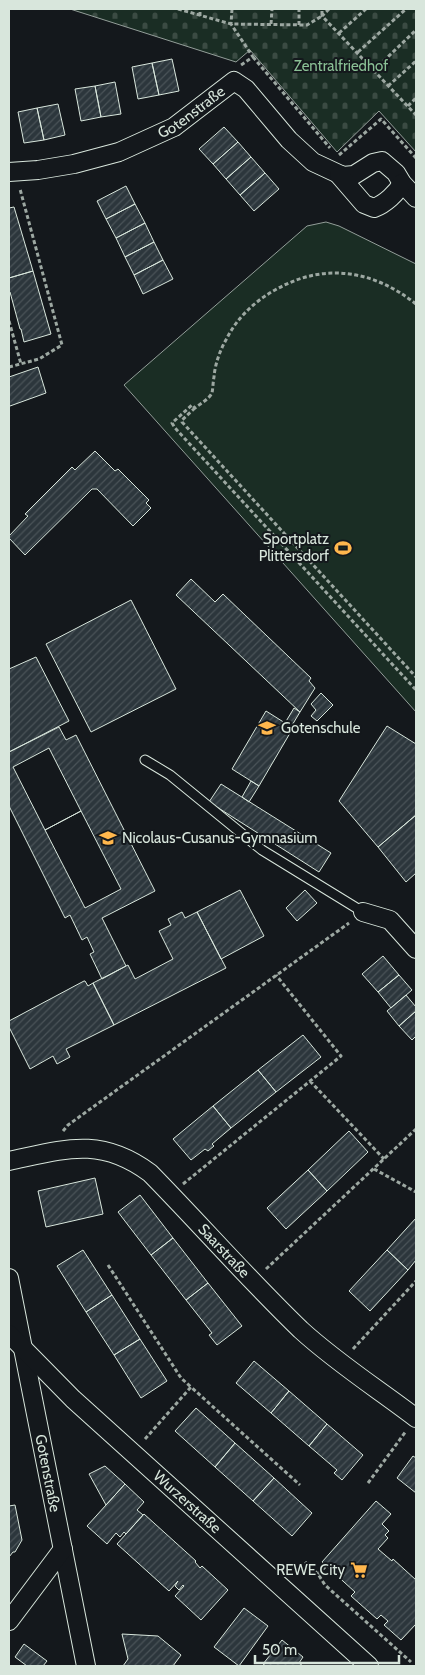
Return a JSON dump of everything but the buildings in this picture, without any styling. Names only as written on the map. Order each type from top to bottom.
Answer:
[{"type":"street","name":"Gotenstraße","points":[[12,172],[74,164],[119,152],[174,126],[234,81],[246,89],[303,154],[313,162],[338,175],[364,204],[374,208],[380,206],[395,193],[402,183]]},
{"type":"street","points":[[338,175],[354,175],[373,163],[382,162],[396,173],[402,183],[416,198]]},
{"type":"street","points":[[363,912],[390,920],[416,949]]},
{"type":"street","name":"Saarstraße","points":[[9,1161],[71,1148],[82,1148],[106,1151],[136,1162],[171,1194],[302,1330],[340,1363],[416,1418]]},
{"type":"street","name":"Gotenstraße","points":[[9,1278],[86,1666]]},
{"type":"street","name":"Wurzerstraße","points":[[9,1334],[74,1399],[369,1666]]},
{"type":"street","points":[[9,1621],[63,1549]]},
{"type":"lane","points":[[145,760],[170,775],[262,850],[363,912]]},
{"type":"path","points":[[178,9],[231,24],[299,25],[307,25],[322,16],[329,9]]},
{"type":"path","points":[[200,9],[200,16]]},
{"type":"path","points":[[232,9],[231,24],[253,57],[331,150]]},
{"type":"path","points":[[272,9],[272,24]]},
{"type":"path","points":[[299,9],[299,25]]},
{"type":"path","points":[[322,9],[322,16],[416,115]]},
{"type":"path","points":[[339,33],[366,9]]},
{"type":"path","points":[[358,52],[406,9]]},
{"type":"path","points":[[374,70],[416,30]]},
{"type":"path","points":[[234,81],[237,67],[253,57]]},
{"type":"path","points":[[388,86],[416,61]]},
{"type":"path","points":[[408,106],[416,98]]},
{"type":"path","points":[[337,157],[381,119],[416,158]]},
{"type":"path","points":[[9,367],[39,359],[62,345],[12,172]]},
{"type":"path","points":[[416,304],[383,282],[352,274],[316,274],[288,283],[261,298],[234,326],[216,364],[211,395],[182,420],[416,677]]},
{"type":"path","points":[[9,320],[21,364]]},
{"type":"path","points":[[195,408],[192,405],[176,418],[172,423],[174,428],[416,690]]},
{"type":"path","points":[[61,1133],[76,1120],[363,912]]},
{"type":"path","points":[[171,1194],[341,1056],[276,975]]},
{"type":"path","points":[[310,1081],[384,1159]]},
{"type":"path","points":[[253,1281],[416,1129]]},
{"type":"path","points":[[374,1169],[416,1192]]},
{"type":"path","points":[[108,1265],[181,1378],[300,1485]]},
{"type":"path","points":[[340,1363],[416,1281]]},
{"type":"path","points":[[132,1452],[191,1387]]},
{"type":"path","points":[[368,1483],[416,1418]]},
{"type":"path","points":[[306,1562],[318,1574],[325,1585],[411,1662]]},
{"type":"path","points":[[318,1574],[326,1566]]},
{"type":"green space","name":"Zentralfriedhof","points":[[70,9],[416,9],[416,152],[379,111],[337,152],[250,50],[236,62]]},
{"type":"green space","name":"Sportplatz Plittersdorf","points":[[326,222],[339,226],[416,264],[416,712],[124,385],[307,226]]},
{"type":"place","name":"Sportplatz Plittersdorf","points":[[343,548]]},
{"type":"place","name":"Gotenschule","points":[[267,728]]},
{"type":"place","name":"Nicolaus-Cusanus-Gymnasium","points":[[108,838]]},
{"type":"place","name":"REWE City","points":[[359,1570]]}]
